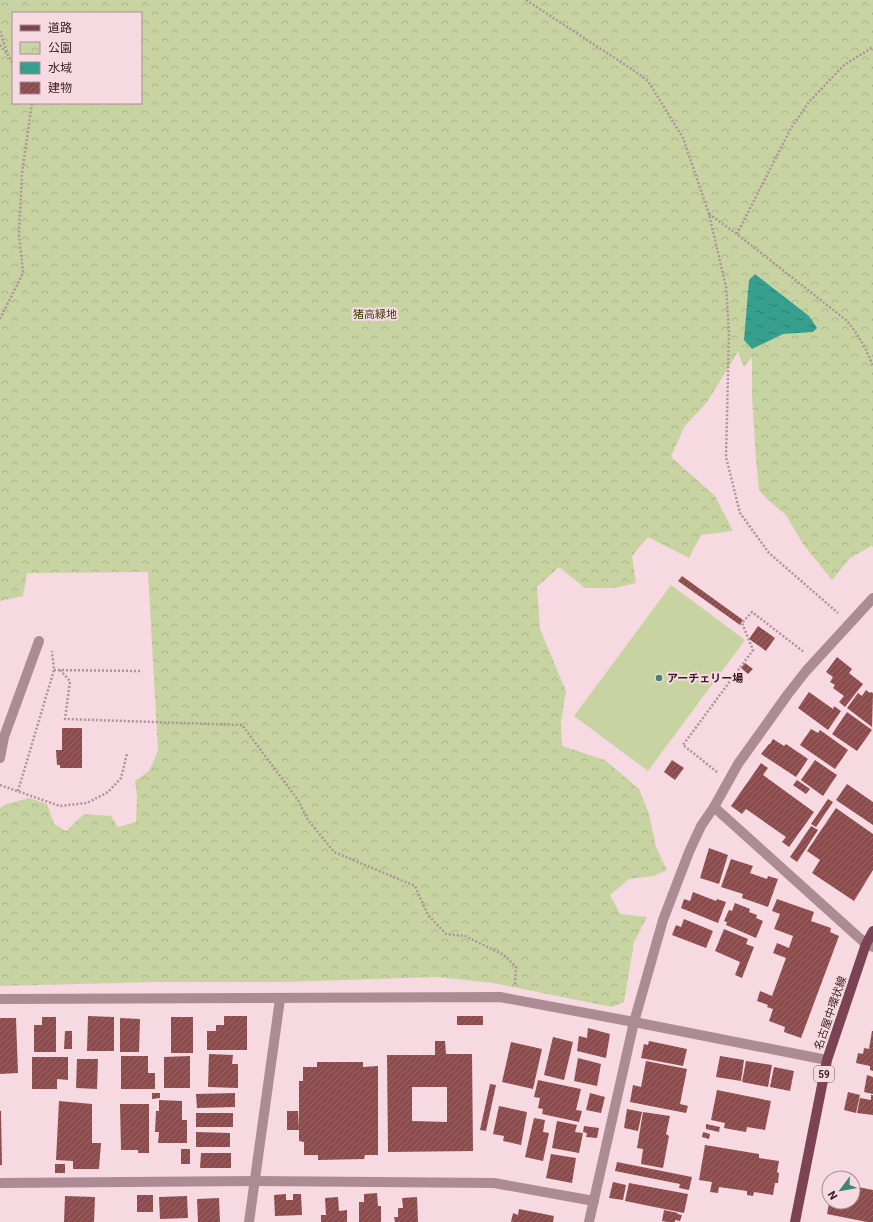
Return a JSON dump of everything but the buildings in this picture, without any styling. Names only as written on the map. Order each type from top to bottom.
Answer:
[{"type":"main road","name":"名古屋中環状線","points":[[795,1222],[827,1060],[870,946],[873,931]]},
{"type":"street","points":[[590,1222],[634,1022],[663,920],[698,833],[738,764],[788,694],[873,598]]},
{"type":"street","points":[[0,758],[4,737],[38,641]]},
{"type":"street","points":[[714,807],[870,946]]},
{"type":"street","points":[[0,999],[500,997],[827,1060]]},
{"type":"street","points":[[249,1222],[280,999]]},
{"type":"street","points":[[0,1183],[255,1181],[494,1183],[594,1201]]},
{"type":"path","points":[[526,0],[633,70],[648,82],[684,138],[709,214],[726,287],[729,333],[726,457],[740,513],[769,553],[851,624]]},
{"type":"path","points":[[0,31],[8,55]]},
{"type":"path","points":[[0,45],[12,62]]},
{"type":"path","points":[[737,234],[790,128],[809,102],[844,65],[873,47]]},
{"type":"path","points":[[0,319],[23,273],[19,234],[22,172],[32,104]]},
{"type":"path","points":[[709,214],[737,234],[846,320],[868,351],[873,367]]},
{"type":"path","points":[[728,781],[683,745],[753,650],[742,623],[752,612],[816,661]]},
{"type":"path","points":[[18,791],[54,670],[52,645]]},
{"type":"path","points":[[54,670],[140,671]]},
{"type":"path","points":[[60,670],[70,681],[65,719],[242,725],[298,800],[308,820],[334,852],[415,886],[428,915],[446,934],[465,936],[504,955],[516,967],[515,1000]]},
{"type":"path","points":[[0,785],[60,806],[87,803],[108,792],[121,778],[127,754]]},
{"type":"green space","name":"猪高緑地","points":[[0,0],[873,0],[873,547],[871,546],[849,559],[832,580],[803,544],[786,515],[768,500],[759,490],[752,396],[752,357],[744,367],[738,352],[707,402],[684,427],[671,457],[715,496],[733,531],[701,535],[689,558],[648,537],[632,556],[636,583],[615,588],[585,588],[559,567],[537,587],[540,629],[566,691],[561,721],[562,746],[605,760],[639,789],[649,814],[656,847],[667,870],[653,876],[629,879],[610,895],[620,914],[647,917],[634,942],[624,1002],[612,1007],[493,983],[437,977],[282,982],[156,982],[0,986],[0,808],[6,804],[29,798],[47,804],[54,824],[66,831],[84,814],[111,816],[118,827],[136,822],[137,795],[135,781],[149,771],[158,751],[148,572],[27,573],[23,596],[0,601]]},
{"type":"green space","name":"アーチェリー場","points":[[671,585],[745,640],[648,771],[574,716]]},
{"type":"water","points":[[755,274],[809,316],[817,328],[813,332],[783,334],[752,349],[744,340],[749,280]]},
{"type":"place","name":"アーチェリー場","points":[[659,678]]}]
